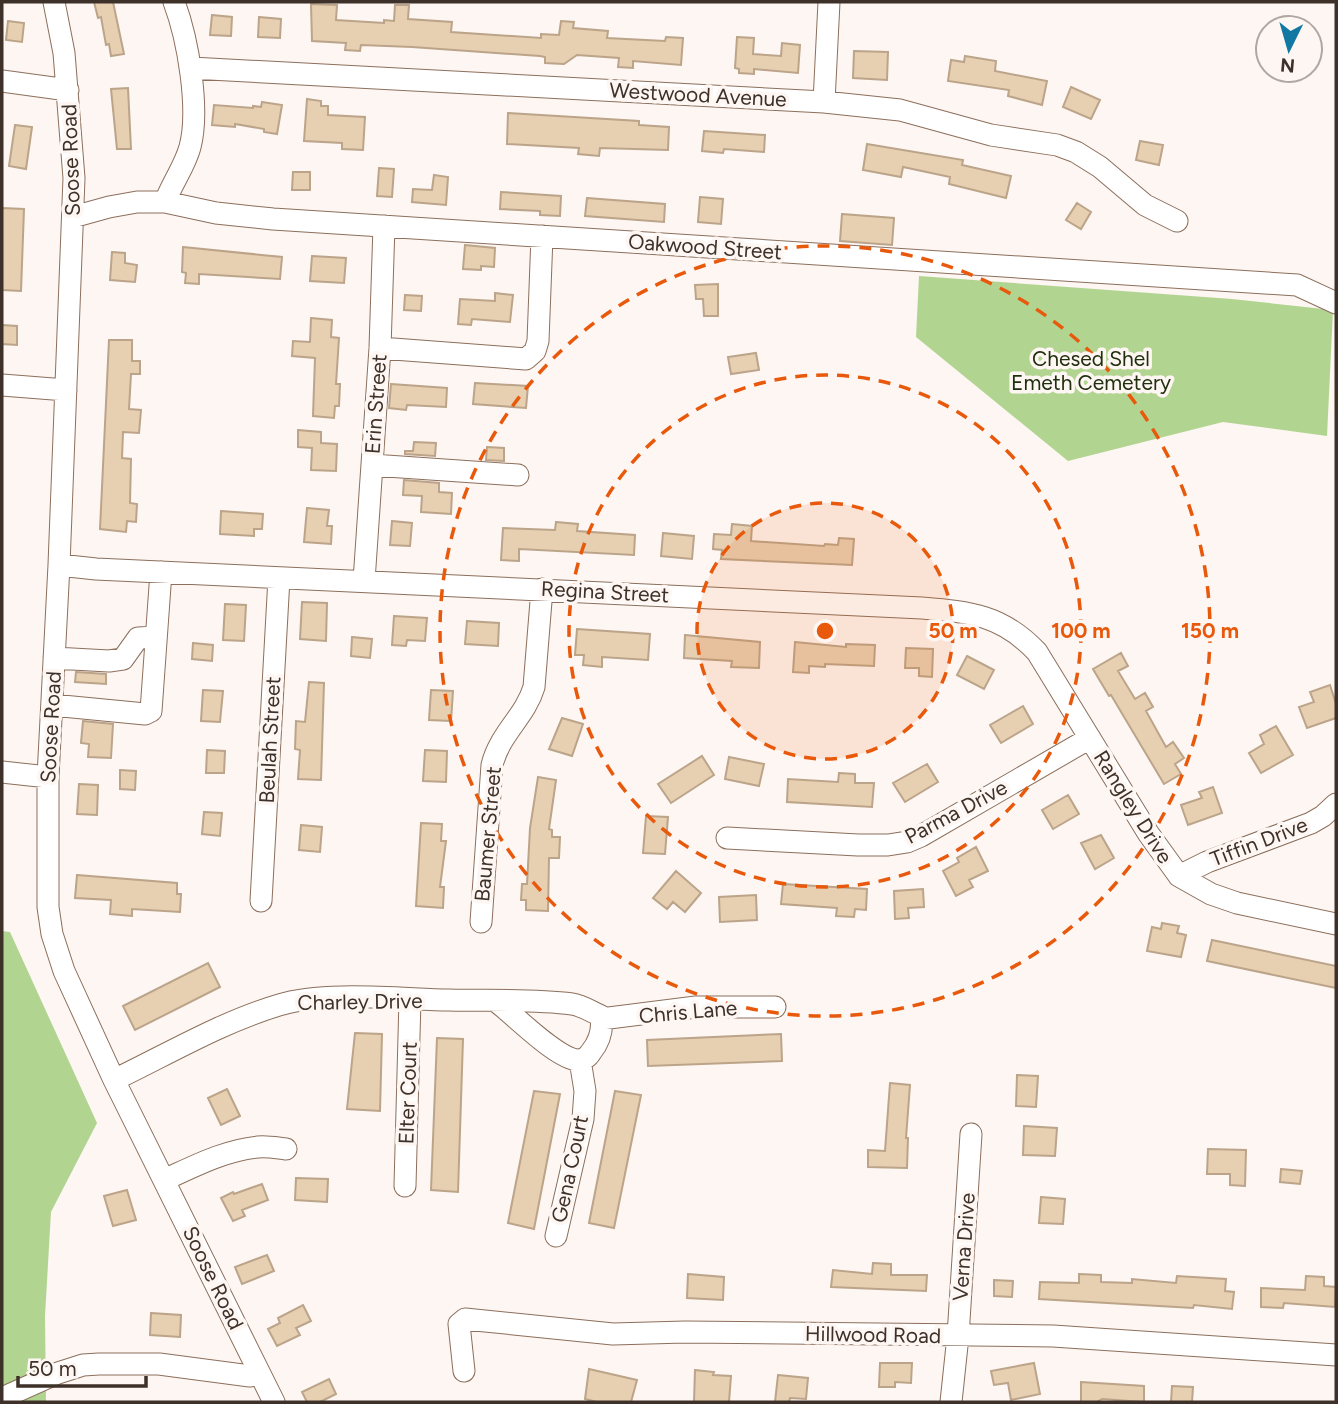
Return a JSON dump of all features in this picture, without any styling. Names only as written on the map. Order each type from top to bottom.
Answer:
[{"type":"street","name":"Soose Road","points":[[54,2],[68,90],[74,217],[48,777],[46,878],[52,934],[64,971],[114,1080],[274,1402]]},
{"type":"street","points":[[165,202],[191,145],[191,68],[174,2]]},
{"type":"street","points":[[824,102],[829,2]]},
{"type":"street","name":"Westwood Avenue","points":[[191,68],[824,102],[900,110],[991,135],[1057,145],[1076,152],[1100,167],[1145,205],[1177,221]]},
{"type":"street","points":[[2,81],[68,90]]},
{"type":"street","name":"Oakwood Street","points":[[74,217],[118,205],[165,202],[216,213],[384,226],[1297,285],[1336,303]]},
{"type":"street","name":"Erin Street","points":[[364,581],[380,348],[384,226]]},
{"type":"street","points":[[380,348],[526,359],[532,355],[538,341],[542,236]]},
{"type":"street","points":[[2,385],[66,390]]},
{"type":"street","points":[[372,465],[518,475]]},
{"type":"street","name":"Regina Street","points":[[59,565],[922,608],[984,616],[1022,636],[1037,652],[1090,738]]},
{"type":"street","points":[[52,705],[145,714],[151,711],[161,572]]},
{"type":"street","name":"Beulah Street","points":[[261,901],[279,578]]},
{"type":"street","name":"Baumer Street","points":[[481,922],[492,765],[499,742],[530,701],[534,687],[542,589]]},
{"type":"street","points":[[54,658],[109,661],[123,659],[138,638],[156,637]]},
{"type":"street","name":"Parma Drive","points":[[727,838],[858,845],[907,842],[1090,738]]},
{"type":"street","name":"Rangley Drive","points":[[1090,738],[1167,862],[1179,876],[1212,894],[1237,903],[1336,924]]},
{"type":"street","points":[[2,772],[48,777]]},
{"type":"street","name":"Tiffin Drive","points":[[1179,876],[1207,862],[1311,823],[1336,804]]},
{"type":"street","name":"Charley Drive","points":[[114,1080],[241,1018],[281,1004],[315,999],[575,1004],[601,1016],[601,1019]]},
{"type":"street","name":"Elter Court","points":[[405,1186],[410,999]]},
{"type":"street","points":[[497,1002],[544,1042],[570,1058],[580,1060],[588,1056],[597,1045],[603,1028],[601,1019]]},
{"type":"street","name":"Chris Lane","points":[[601,1019],[696,1007],[775,1007]]},
{"type":"street","name":"Gena Court","points":[[556,1236],[583,1119],[585,1091],[580,1060]]},
{"type":"street","name":"Verna Drive","points":[[951,1402],[971,1134]]},
{"type":"street","points":[[164,1180],[229,1154],[258,1147],[286,1149]]},
{"type":"street","name":"Hillwood Road","points":[[464,1371],[459,1324],[465,1319],[612,1334],[685,1332],[1053,1336],[1336,1355]]},
{"type":"street","points":[[2,1398],[58,1373],[91,1364],[159,1364],[250,1376],[260,1374]]},
{"type":"green space","name":"Chesed Shel Emeth Cemetery","points":[[919,276],[1232,299],[1333,310],[1327,436],[1223,422],[1068,461],[916,337]]},
{"type":"green space","points":[[2,931],[10,932],[97,1123],[51,1212],[45,1316],[46,1402],[2,1402]]},
{"type":"building","points":[[94,2],[113,2],[124,54],[111,56],[109,44],[106,45],[101,17],[98,18]]},
{"type":"building","points":[[311,4],[337,5],[336,20],[384,23],[384,20],[394,21],[395,5],[409,5],[408,19],[452,22],[451,32],[541,38],[541,34],[559,35],[561,21],[574,22],[573,28],[608,31],[607,38],[665,41],[666,37],[683,38],[681,65],[633,61],[633,68],[618,67],[619,58],[577,55],[564,64],[545,63],[545,57],[540,56],[412,47],[361,45],[360,51],[345,50],[346,43],[312,41]]},
{"type":"building","points":[[212,15],[232,17],[231,36],[210,35]]},
{"type":"building","points":[[259,17],[281,19],[280,38],[258,37]]},
{"type":"building","points":[[8,21],[24,23],[22,42],[6,40]]},
{"type":"building","points":[[737,37],[754,38],[753,54],[781,56],[782,43],[800,45],[798,73],[754,69],[754,74],[739,73],[739,69],[735,68]]},
{"type":"building","points":[[854,51],[888,52],[887,80],[853,78]]},
{"type":"building","points":[[965,56],[996,61],[995,71],[1047,81],[1042,105],[1008,96],[1009,90],[948,81],[951,60],[964,62]]},
{"type":"building","points":[[1071,87],[1100,100],[1091,119],[1063,107]]},
{"type":"building","points":[[128,88],[131,149],[117,149],[111,89]]},
{"type":"building","points":[[307,99],[321,101],[321,106],[328,106],[328,115],[365,117],[363,150],[342,149],[342,143],[304,141]]},
{"type":"building","points":[[262,102],[282,105],[277,134],[235,124],[235,127],[212,125],[214,105],[253,108],[261,107]]},
{"type":"building","points":[[508,113],[639,121],[639,125],[669,127],[668,150],[600,148],[599,156],[578,154],[579,148],[507,144]]},
{"type":"building","points":[[15,125],[32,127],[26,169],[9,166]]},
{"type":"building","points":[[704,131],[765,135],[764,152],[724,149],[723,153],[702,151]]},
{"type":"building","points":[[1140,141],[1163,145],[1159,165],[1136,160]]},
{"type":"building","points":[[867,144],[963,160],[962,165],[1011,176],[1006,198],[949,184],[950,177],[903,167],[901,177],[863,170]]},
{"type":"building","points":[[379,168],[394,169],[392,197],[377,196]]},
{"type":"building","points":[[293,172],[310,172],[310,190],[292,190]]},
{"type":"building","points":[[434,175],[448,177],[446,205],[412,202],[413,189],[432,190]]},
{"type":"building","points":[[501,192],[561,196],[560,216],[540,215],[540,211],[500,209]]},
{"type":"building","points":[[700,197],[723,199],[721,224],[698,222]]},
{"type":"building","points":[[587,198],[665,204],[664,222],[585,216]]},
{"type":"building","points":[[1077,203],[1091,212],[1081,229],[1066,220]]},
{"type":"building","points":[[2,208],[24,209],[21,291],[2,290]]},
{"type":"building","points":[[842,214],[894,218],[892,245],[840,241]]},
{"type":"building","points":[[465,245],[495,248],[494,267],[481,266],[481,270],[463,269]]},
{"type":"building","points":[[183,247],[282,257],[280,279],[199,274],[199,284],[185,283],[186,273],[182,272]]},
{"type":"building","points":[[112,252],[125,253],[125,263],[137,265],[135,282],[110,280]]},
{"type":"building","points":[[312,256],[346,258],[344,283],[310,281]]},
{"type":"building","points":[[718,284],[718,316],[704,316],[703,299],[696,299],[695,285]]},
{"type":"building","points":[[495,293],[513,295],[510,322],[472,319],[471,325],[458,324],[460,299],[495,301]]},
{"type":"building","points":[[405,295],[422,296],[421,311],[404,310]]},
{"type":"building","points":[[311,318],[332,320],[331,337],[339,338],[336,384],[340,384],[339,406],[335,406],[334,418],[313,416],[315,358],[292,356],[293,341],[310,342]]},
{"type":"building","points":[[2,325],[17,326],[17,345],[2,344]]},
{"type":"building","points":[[109,340],[132,340],[132,361],[140,361],[140,374],[131,374],[129,409],[141,410],[139,433],[123,432],[122,458],[131,459],[130,503],[137,504],[136,522],[127,521],[126,532],[100,529]]},
{"type":"building","points":[[756,353],[759,370],[731,374],[728,357]]},
{"type":"building","points":[[475,383],[528,386],[526,408],[473,404]]},
{"type":"building","points":[[391,384],[447,388],[446,407],[407,405],[406,410],[389,408]]},
{"type":"building","points":[[298,430],[321,432],[321,443],[337,444],[336,471],[311,470],[312,448],[298,447]]},
{"type":"building","points":[[414,442],[436,443],[435,456],[405,454],[405,451],[413,451]]},
{"type":"building","points":[[487,447],[504,448],[504,461],[486,460]]},
{"type":"building","points":[[404,480],[439,483],[439,492],[452,493],[451,514],[421,512],[422,496],[403,495]]},
{"type":"building","points":[[307,508],[329,510],[327,526],[332,526],[331,544],[304,542]]},
{"type":"building","points":[[221,511],[263,514],[262,529],[254,529],[254,536],[220,534]]},
{"type":"building","points":[[392,521],[412,523],[410,546],[390,545]]},
{"type":"building","points":[[556,522],[578,524],[577,531],[635,535],[634,555],[519,549],[519,561],[501,560],[503,528],[555,530]]},
{"type":"building","points":[[732,524],[752,526],[751,541],[824,546],[838,545],[839,538],[854,539],[852,565],[721,559],[722,550],[713,549],[714,534],[731,535]]},
{"type":"building","points":[[663,533],[694,536],[692,559],[661,556]]},
{"type":"building","points":[[302,602],[327,603],[326,641],[300,639]]},
{"type":"building","points":[[225,604],[246,605],[244,641],[223,640]]},
{"type":"building","points":[[394,616],[427,618],[425,641],[407,640],[406,646],[392,645]]},
{"type":"building","points":[[467,621],[499,623],[498,646],[465,644]]},
{"type":"building","points":[[577,629],[650,634],[648,660],[602,657],[602,667],[583,665],[584,655],[575,655]]},
{"type":"building","points":[[685,635],[760,642],[759,668],[731,667],[732,661],[684,658]]},
{"type":"building","points":[[352,637],[372,639],[370,658],[351,656]]},
{"type":"building","points":[[795,642],[846,647],[846,644],[875,645],[874,666],[825,664],[825,667],[809,666],[809,673],[793,672]]},
{"type":"building","points":[[193,643],[213,645],[212,661],[192,659]]},
{"type":"building","points":[[906,648],[933,649],[932,677],[919,676],[919,668],[905,668]]},
{"type":"building","points":[[1121,653],[1128,666],[1118,671],[1135,699],[1145,693],[1153,707],[1146,711],[1166,747],[1173,742],[1184,758],[1175,764],[1181,774],[1164,784],[1093,669]]},
{"type":"building","points":[[967,656],[994,670],[984,689],[957,675]]},
{"type":"building","points":[[76,672],[106,674],[106,684],[75,682]]},
{"type":"building","points":[[309,682],[324,683],[321,780],[298,779],[300,750],[295,749],[296,721],[305,722]]},
{"type":"building","points":[[1330,685],[1336,704],[1336,718],[1307,728],[1299,707],[1314,702],[1310,692]]},
{"type":"building","points":[[203,690],[223,691],[220,722],[201,721]]},
{"type":"building","points":[[431,690],[453,691],[451,721],[429,720]]},
{"type":"building","points":[[1023,706],[1033,724],[1001,743],[990,725]]},
{"type":"building","points":[[562,718],[583,724],[572,756],[549,749]]},
{"type":"building","points":[[83,721],[113,724],[111,758],[88,757],[89,744],[81,743]]},
{"type":"building","points":[[1276,726],[1293,755],[1261,773],[1249,753],[1264,744],[1260,735]]},
{"type":"building","points":[[207,750],[225,751],[224,773],[206,773]]},
{"type":"building","points":[[425,750],[447,751],[446,782],[423,781]]},
{"type":"building","points":[[702,756],[714,775],[671,803],[658,784]]},
{"type":"building","points":[[729,757],[764,764],[759,786],[725,779]]},
{"type":"building","points":[[927,764],[938,782],[905,802],[893,783]]},
{"type":"building","points":[[120,770],[136,771],[135,790],[120,789]]},
{"type":"building","points":[[839,773],[855,774],[855,783],[874,783],[872,807],[787,802],[788,779],[838,782]]},
{"type":"building","points":[[538,777],[556,780],[549,829],[552,830],[552,837],[560,837],[559,858],[549,858],[548,911],[526,910],[526,900],[521,900],[522,884],[527,884],[530,828]]},
{"type":"building","points":[[79,784],[98,785],[97,815],[77,814]]},
{"type":"building","points":[[1213,787],[1222,813],[1188,825],[1181,805],[1202,798],[1199,792]]},
{"type":"building","points":[[1068,795],[1079,814],[1053,829],[1042,810]]},
{"type":"building","points":[[204,812],[222,813],[220,836],[202,834]]},
{"type":"building","points":[[646,816],[668,817],[665,854],[643,853]]},
{"type":"building","points":[[421,823],[442,824],[441,841],[446,841],[440,887],[444,887],[443,908],[416,906]]},
{"type":"building","points":[[301,825],[322,827],[320,852],[299,850]]},
{"type":"building","points":[[1101,835],[1114,858],[1095,869],[1081,843]]},
{"type":"building","points":[[976,847],[988,871],[969,880],[973,887],[956,896],[943,871],[959,862],[957,858]]},
{"type":"building","points":[[676,871],[701,893],[685,912],[673,902],[667,909],[653,898]]},
{"type":"building","points":[[77,875],[177,883],[177,894],[181,894],[180,912],[132,909],[132,916],[110,914],[111,900],[75,898]]},
{"type":"building","points":[[783,884],[867,889],[866,910],[855,909],[854,917],[836,916],[837,908],[781,904]]},
{"type":"building","points":[[923,889],[924,907],[908,908],[909,918],[895,919],[894,891]]},
{"type":"building","points":[[756,895],[757,920],[720,922],[719,897]]},
{"type":"building","points":[[1162,923],[1179,926],[1177,933],[1186,935],[1181,957],[1147,951],[1152,927],[1161,929]]},
{"type":"building","points":[[1212,940],[1336,966],[1336,988],[1207,961]]},
{"type":"building","points":[[208,963],[220,987],[135,1030],[123,1006]]},
{"type":"building","points":[[355,1033],[382,1034],[380,1111],[347,1109]]},
{"type":"building","points":[[781,1034],[782,1061],[648,1066],[647,1040]]},
{"type":"building","points":[[437,1038],[463,1039],[458,1192],[431,1190]]},
{"type":"building","points":[[1017,1075],[1038,1076],[1036,1107],[1016,1106]]},
{"type":"building","points":[[890,1083],[910,1085],[907,1168],[868,1167],[868,1150],[885,1151]]},
{"type":"building","points":[[227,1089],[240,1116],[221,1125],[208,1098]]},
{"type":"building","points":[[534,1091],[560,1094],[534,1229],[508,1223]]},
{"type":"building","points":[[615,1091],[641,1095],[614,1228],[589,1223]]},
{"type":"building","points":[[1024,1126],[1057,1128],[1055,1156],[1023,1155]]},
{"type":"building","points":[[1208,1149],[1246,1150],[1245,1186],[1230,1185],[1230,1174],[1207,1174]]},
{"type":"building","points":[[1281,1169],[1302,1171],[1300,1184],[1280,1182]]},
{"type":"building","points":[[296,1178],[328,1179],[327,1202],[295,1200]]},
{"type":"building","points":[[262,1184],[268,1200],[242,1210],[245,1216],[233,1221],[221,1198]]},
{"type":"building","points":[[127,1190],[136,1220],[113,1226],[104,1196]]},
{"type":"building","points":[[1041,1197],[1065,1199],[1063,1224],[1039,1223]]},
{"type":"building","points":[[267,1255],[274,1271],[242,1284],[235,1267]]},
{"type":"building","points":[[873,1263],[891,1264],[891,1275],[927,1275],[926,1291],[831,1287],[833,1270],[872,1274]]},
{"type":"building","points":[[688,1274],[724,1277],[723,1300],[687,1298]]},
{"type":"building","points":[[1079,1274],[1101,1275],[1101,1282],[1132,1283],[1132,1279],[1176,1283],[1177,1276],[1226,1279],[1225,1291],[1234,1292],[1232,1309],[1039,1299],[1040,1282],[1079,1283]]},
{"type":"building","points":[[1306,1276],[1324,1277],[1324,1286],[1336,1287],[1335,1307],[1284,1303],[1283,1308],[1261,1307],[1261,1288],[1305,1290]]},
{"type":"building","points":[[994,1280],[1013,1281],[1012,1297],[994,1296]]},
{"type":"building","points":[[303,1305],[311,1321],[296,1328],[300,1335],[277,1346],[268,1329],[280,1323],[278,1318]]},
{"type":"building","points":[[151,1313],[181,1315],[180,1337],[150,1335]]},
{"type":"building","points":[[880,1363],[912,1363],[911,1383],[895,1382],[895,1387],[879,1387]]},
{"type":"building","points":[[1034,1363],[1040,1394],[1011,1400],[1008,1383],[994,1385],[991,1371]]},
{"type":"building","points":[[589,1369],[637,1380],[631,1402],[597,1402],[585,1399]]},
{"type":"building","points":[[695,1370],[731,1376],[729,1402],[694,1402]]},
{"type":"building","points":[[778,1375],[808,1378],[806,1399],[790,1398],[789,1402],[775,1402]]},
{"type":"building","points":[[329,1379],[336,1394],[320,1402],[307,1402],[302,1392]]},
{"type":"building","points":[[1081,1382],[1144,1386],[1144,1402],[1102,1399],[1097,1402],[1081,1402]]},
{"type":"building","points":[[1172,1386],[1193,1387],[1192,1402],[1171,1402]]}]
